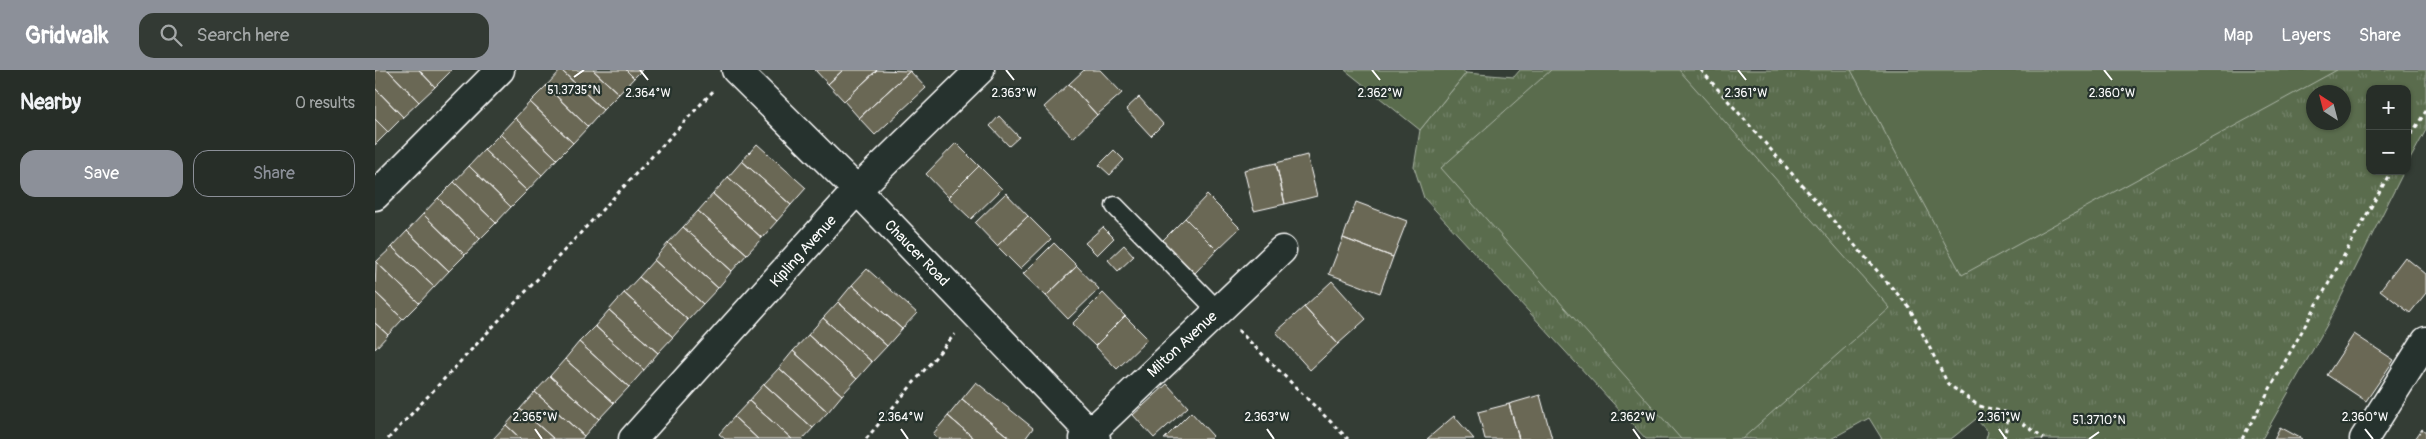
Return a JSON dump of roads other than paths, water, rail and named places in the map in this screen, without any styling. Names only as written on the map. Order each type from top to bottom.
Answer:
[{"type":"street","points":[[375,196],[500,70]]},
{"type":"street","name":"Kipling Avenue","points":[[633,439],[857,190],[971,73]]},
{"type":"street","name":"Chaucer Road","points":[[728,77],[857,190],[1090,437]]},
{"type":"street","name":"Milton Avenue","points":[[1090,437],[1282,250]]},
{"type":"street","points":[[2364,439],[2426,341]]},
{"type":"lane","points":[[1115,206],[1218,311]]}]
